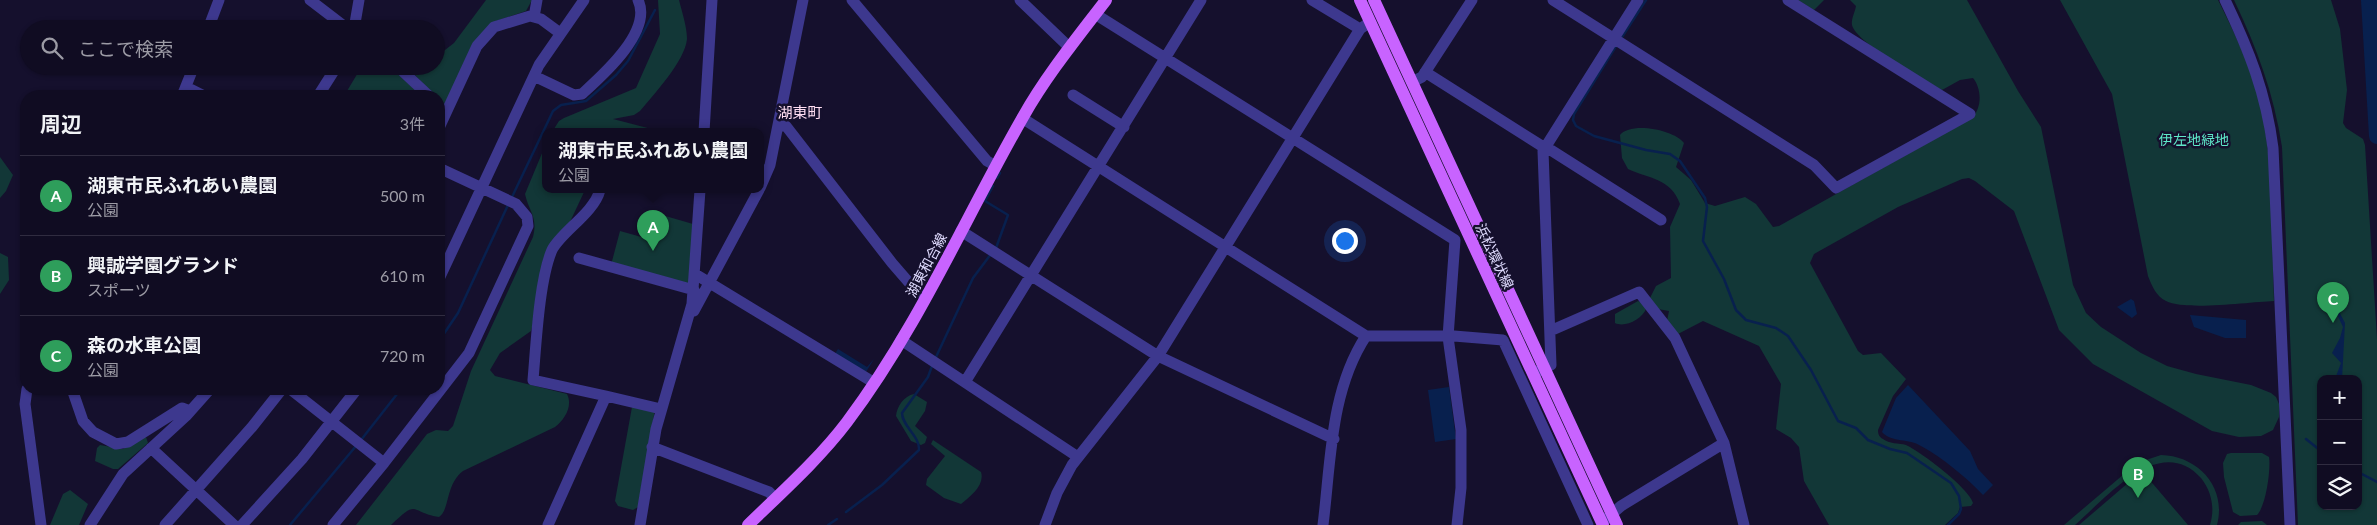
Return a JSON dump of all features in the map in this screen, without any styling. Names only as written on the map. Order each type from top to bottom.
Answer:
[{"type":"main road","name":"湖東和合線","points":[[748,525],[831,441],[873,382],[901,340],[926,296],[1022,118],[1106,0]]},
{"type":"main road","name":"浜松環状線","points":[[1360,0],[1365,25],[1533,374],[1601,524]]},
{"type":"main road","name":"浜松環状線","points":[[1374,0],[1615,519]]},
{"type":"street","points":[[211,20],[219,0]]},
{"type":"street","points":[[310,0],[336,20]]},
{"type":"street","points":[[356,20],[359,0]]},
{"type":"street","points":[[534,17],[537,0]]},
{"type":"street","points":[[445,266],[534,76],[560,33],[584,0]]},
{"type":"street","points":[[534,76],[574,95],[582,94],[616,63],[625,49],[641,17],[638,0]]},
{"type":"street","points":[[704,128],[712,0]]},
{"type":"street","points":[[764,181],[769,171],[803,0]]},
{"type":"street","points":[[852,0],[987,162],[996,166]]},
{"type":"street","points":[[1020,0],[1070,48]]},
{"type":"street","points":[[965,382],[1201,0]]},
{"type":"street","points":[[1045,525],[1062,483],[1078,457],[1158,356],[1292,138],[1365,25],[1312,0]]},
{"type":"street","points":[[1412,82],[1422,77],[1472,0]]},
{"type":"street","points":[[1553,0],[1814,165],[1836,188],[1970,114],[1788,0]]},
{"type":"street","points":[[1521,379],[1551,365],[1544,151],[1638,0]]},
{"type":"street","points":[[2225,0],[2257,71],[2270,122],[2273,148],[2290,525]]},
{"type":"street","points":[[1095,14],[1454,240],[1448,336],[1461,430],[1461,488],[1457,525]]},
{"type":"street","points":[[445,115],[478,46],[494,27],[534,17],[541,19],[560,33]]},
{"type":"street","points":[[1425,72],[1661,220]]},
{"type":"street","points":[[185,90],[191,75]]},
{"type":"street","points":[[322,90],[332,75]]},
{"type":"street","points":[[407,75],[423,90]]},
{"type":"street","points":[[1073,94],[1124,127]]},
{"type":"street","points":[[1022,118],[1366,336],[1448,336],[1503,340],[1588,525]]},
{"type":"street","points":[[778,125],[786,126],[892,264],[918,293],[926,296]]},
{"type":"street","points":[[445,171],[516,204],[527,218],[528,226],[474,345],[445,386]]},
{"type":"street","points":[[598,193],[580,220],[553,249],[546,275],[533,380],[661,409]]},
{"type":"street","points":[[640,525],[652,447],[661,409],[688,323],[694,290],[700,193]]},
{"type":"street","points":[[688,323],[758,193]]},
{"type":"street","points":[[961,231],[1158,356],[1328,438],[1334,439]]},
{"type":"street","points":[[579,258],[694,290]]},
{"type":"street","points":[[695,274],[873,382]]},
{"type":"street","points":[[1550,331],[1639,292],[1675,338],[1724,443],[1744,525]]},
{"type":"street","points":[[1323,525],[1338,405],[1345,376],[1366,336]]},
{"type":"street","points":[[901,340],[1078,457]]},
{"type":"street","points":[[445,378],[449,381]]},
{"type":"street","points":[[26,395],[24,404],[41,525]]},
{"type":"street","points":[[74,395],[83,421],[93,432],[116,444],[128,442],[182,408],[190,411]]},
{"type":"street","points":[[90,525],[123,474],[205,395]]},
{"type":"street","points":[[166,525],[252,427],[277,395]]},
{"type":"street","points":[[297,395],[384,463]]},
{"type":"street","points":[[151,448],[196,490],[242,525],[296,465],[352,395]]},
{"type":"street","points":[[333,525],[438,395]]},
{"type":"street","points":[[548,525],[606,396]]},
{"type":"street","points":[[1601,524],[1615,519],[1620,506],[1724,443]]},
{"type":"street","points":[[652,447],[769,492],[775,498]]},
{"type":"green space","points":[[486,0],[532,0],[526,11],[496,21],[445,105],[445,90],[429,90],[415,75],[445,75],[445,50],[454,43]]},
{"type":"green space","points":[[658,0],[679,0],[687,34],[685,48],[681,57],[668,77],[640,111],[634,115],[613,119],[648,128],[555,128],[559,121],[564,118],[636,88],[660,34]]},
{"type":"green space","points":[[1798,0],[1824,0],[1814,10]]},
{"type":"green space","points":[[1850,0],[1967,0],[2018,91],[2041,127],[2073,285],[2086,313],[2101,327],[2141,353],[2167,366],[2251,385],[2271,393],[2276,397],[2279,404],[2279,417],[2273,430],[2261,436],[2239,437],[2212,431],[2093,364],[2059,330],[2014,211],[1975,181],[1969,178],[1962,179],[1898,207],[1814,254],[1810,263],[1858,351],[1863,355],[1881,353],[1906,379],[1893,396],[1878,430],[1880,436],[1888,442],[1906,445],[1922,455],[1954,480],[1970,497],[1973,503],[1971,506],[1960,507],[1958,513],[1945,525],[1829,525],[1804,481],[1799,447],[1791,438],[1776,429],[1781,384],[1759,346],[1703,321],[1678,334],[1667,321],[1669,311],[1658,309],[1650,298],[1656,286],[1671,278],[1670,227],[1680,204],[1676,195],[1665,184],[1628,169],[1622,158],[1620,135],[1626,131],[1643,128],[1663,131],[1679,138],[1684,143],[1676,167],[1691,180],[1705,203],[1715,206],[1745,197],[1756,204],[1773,227],[1779,226],[1972,118],[1978,109],[1980,98],[1978,87],[1973,78],[1960,80],[1942,90],[1877,51],[1856,33],[1852,23],[1856,6]]},
{"type":"green space","name":"伊左地緑地","points":[[2060,0],[2218,0],[2236,36],[2251,73],[2264,124],[2270,174],[2274,301],[2202,306],[2175,304],[2166,301],[2157,294],[2148,276],[2112,94]]},
{"type":"green space","points":[[2234,0],[2331,0],[2340,29],[2347,90],[2343,123],[2346,128],[2363,139],[2365,145],[2377,339],[2377,525],[2298,525],[2282,147],[2274,108],[2257,54]]},
{"type":"green space","points":[[357,75],[399,75],[415,90],[348,90]]},
{"type":"green space","points":[[542,153],[542,193],[584,193],[569,224],[553,242],[531,331],[500,353],[490,370],[495,376],[567,394],[569,403],[567,412],[555,427],[463,471],[453,483],[445,509],[439,517],[411,509],[391,525],[356,525],[427,434],[436,430],[448,431],[453,426],[471,371],[533,237],[534,219],[525,194]]},
{"type":"green space","points":[[0,157],[13,175],[6,191],[0,198]]},
{"type":"green space","points":[[655,213],[693,224],[689,287],[611,265],[620,231],[645,238]]},
{"type":"green space","points":[[0,253],[8,257],[9,280],[0,294]]},
{"type":"green space","points":[[1638,301],[1644,304],[1646,309],[1641,316],[1633,322],[1615,323],[1615,314]]},
{"type":"green space","points":[[914,394],[927,402],[925,411],[915,426],[927,437],[925,443],[921,445],[911,441],[896,416],[902,402]]},
{"type":"green space","points":[[632,407],[654,412],[638,507],[633,510],[618,506],[615,501]]},
{"type":"green space","points":[[146,437],[148,443],[118,469],[113,469],[95,461],[97,448],[100,445],[123,449]]},
{"type":"green space","points":[[933,440],[981,472],[982,477],[979,486],[961,504],[944,498],[926,485],[927,479],[945,456],[931,444]]},
{"type":"green space","points":[[2262,453],[2269,457],[2267,487],[2263,504],[2257,515],[2240,516],[2233,512],[2224,477],[2223,463],[2227,454]]},
{"type":"green space","points":[[2161,455],[2187,461],[2207,476],[2218,498],[2217,525],[2210,525],[2212,501],[2205,483],[2185,466],[2168,462],[2151,466],[2134,474],[2075,525],[2064,525],[2137,463]]},
{"type":"green space","points":[[2142,471],[2188,525],[2079,525]]},
{"type":"green space","points":[[70,490],[88,504],[79,525],[50,525],[63,494]]},
{"type":"green space","points":[[2262,521],[2267,525],[2238,525],[2241,522]]},
{"type":"water","points":[[2131,299],[2134,301],[2137,314],[2132,318],[2117,307]]},
{"type":"water","points":[[2331,301],[2334,302],[2345,323],[2342,375],[2336,375],[2341,363],[2332,353],[2340,338],[2343,327]]},
{"type":"water","points":[[2190,315],[2246,320],[2246,338],[2225,338],[2194,327]]},
{"type":"water","points":[[838,349],[867,367],[874,359],[866,372],[835,354]]},
{"type":"water","points":[[1908,385],[1970,451],[1978,469],[1993,485],[1983,495],[1938,456],[1916,444],[1891,438],[1882,432],[1896,398]]},
{"type":"water","points":[[1449,387],[1456,439],[1435,442],[1428,390]]},
{"type":"waterway","points":[[1622,37],[1646,0]]},
{"type":"waterway","points":[[2369,0],[2377,136]]},
{"type":"waterway","points":[[545,128],[553,111],[561,105],[586,101],[616,75],[628,61],[655,10]]},
{"type":"waterway","points":[[1616,46],[1574,114],[1573,120],[1576,126],[1594,136],[1646,150],[1670,154],[1680,161],[1705,198],[1707,207],[1703,241],[1724,279],[1736,310],[1746,320],[1776,328],[1788,336],[1811,370],[1838,421],[1856,428],[1868,440],[1890,449],[1907,453],[1951,483],[1959,496],[1961,509],[1959,514],[1948,525]]},
{"type":"waterway","points":[[512,197],[542,134]]},
{"type":"waterway","points":[[997,178],[1000,173]]},
{"type":"waterway","points":[[993,186],[985,201],[1008,215],[996,248]]},
{"type":"waterway","points":[[445,332],[458,313],[508,205]]},
{"type":"waterway","points":[[936,357],[973,278],[991,254]]},
{"type":"waterway","points":[[846,512],[882,485],[919,450],[917,440],[905,422],[902,413],[928,377],[932,366]]},
{"type":"waterway","points":[[361,440],[396,395]]},
{"type":"waterway","points":[[2306,439],[2317,448]]},
{"type":"waterway","points":[[290,525],[356,446]]},
{"type":"waterway","points":[[2362,474],[2377,482]]},
{"type":"waterway","points":[[828,525],[837,519]]},
{"type":"place","name":"湖東市民ふれあい農園","points":[[653,251]]},
{"type":"place","name":"森の水車公園","points":[[2333,323]]},
{"type":"place","name":"興誠学園グランド","points":[[2138,498]]},
{"type":"district","name":"湖東町","points":[[800,112]]}]
